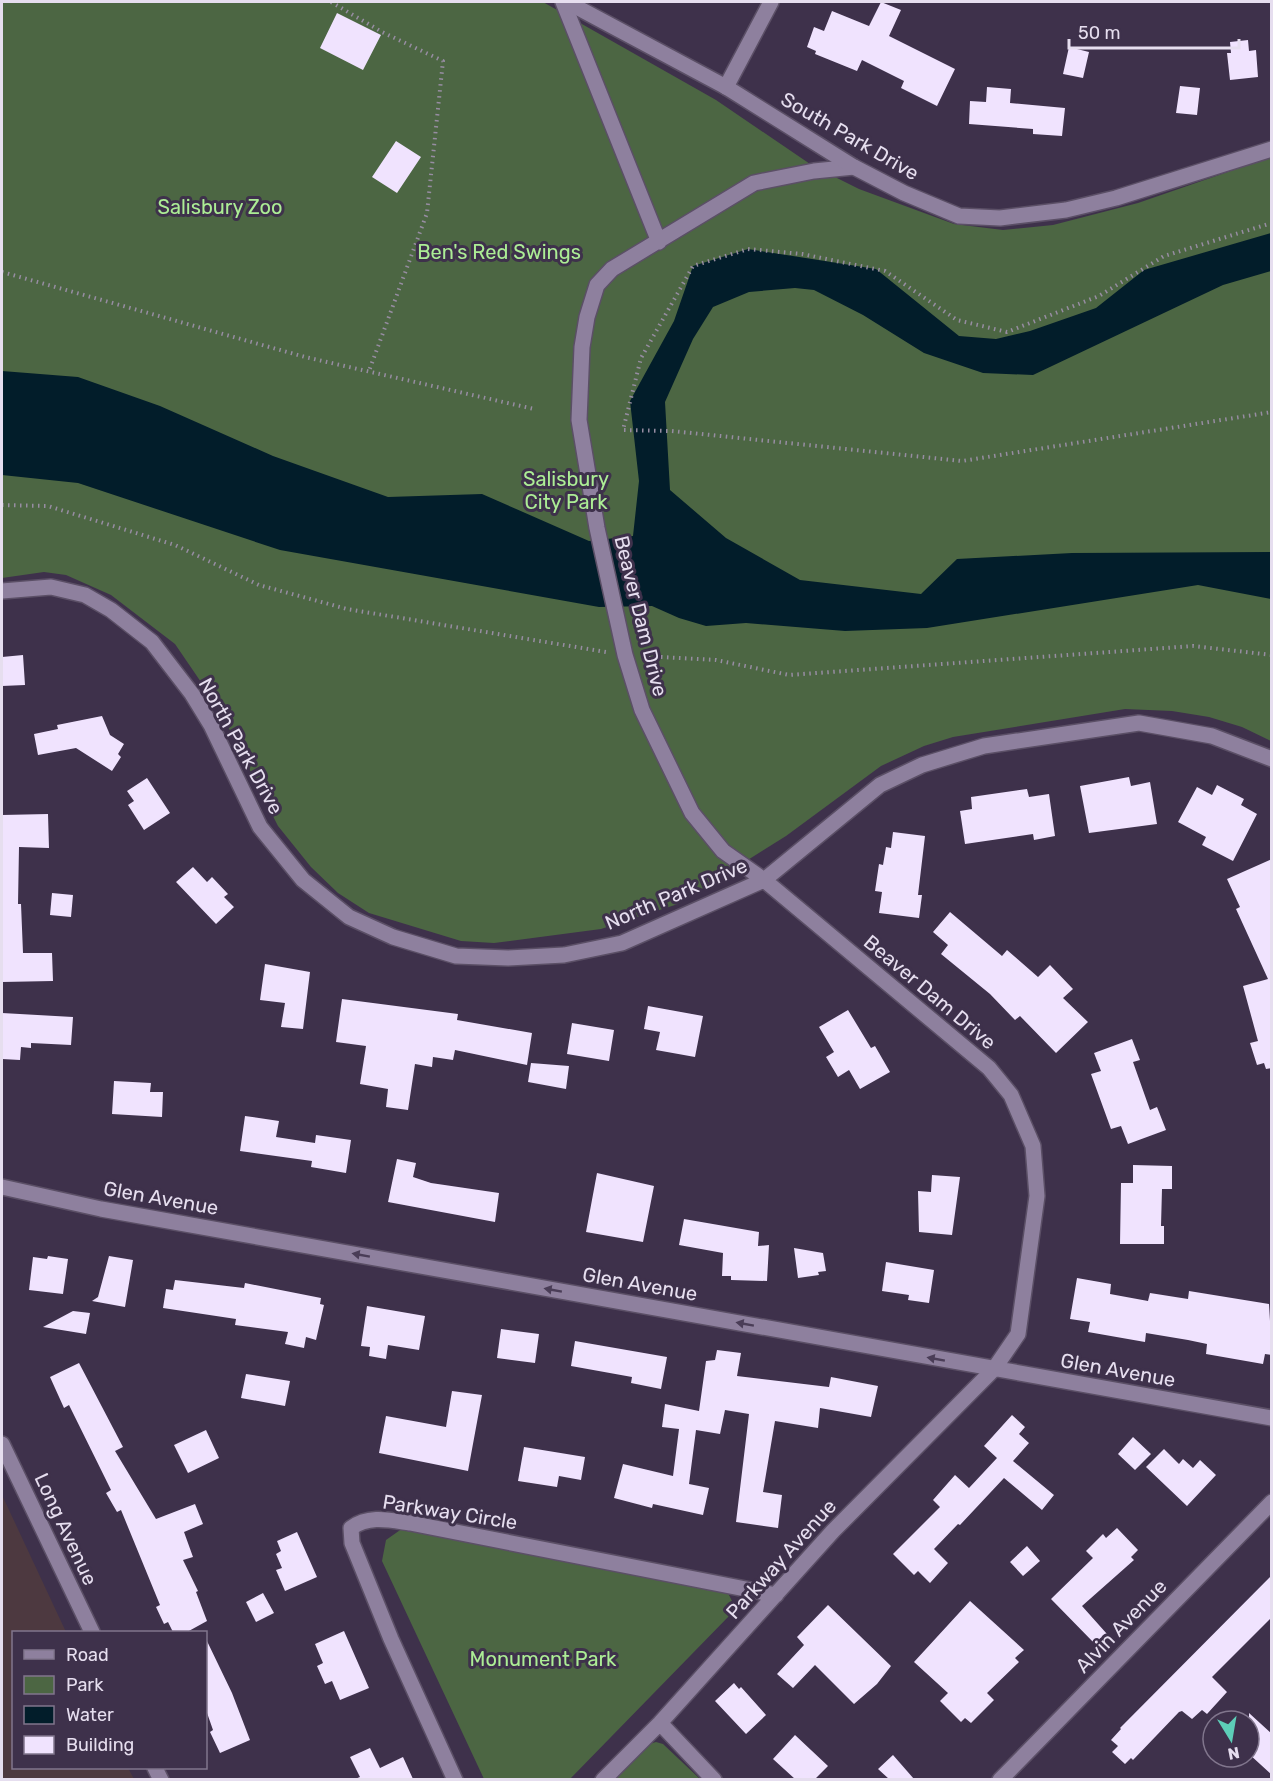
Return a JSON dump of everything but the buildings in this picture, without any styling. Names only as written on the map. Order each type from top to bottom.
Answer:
[{"type":"street","name":"South Park Drive","points":[[565,2],[726,87],[854,167],[904,193],[959,216],[1000,218],[1066,210],[1116,198],[1272,148]]},
{"type":"street","name":"South Park Drive","points":[[565,2],[660,242]]},
{"type":"street","points":[[726,87],[771,2]]},
{"type":"street","name":"Beaver Dam Drive","points":[[854,167],[814,171],[754,183],[612,269],[597,285],[587,316],[582,347],[579,420],[597,528],[625,655],[642,710],[692,813],[723,851],[764,880],[988,1068],[1011,1095],[1033,1146],[1037,1196],[1018,1334],[994,1369]]},
{"type":"street","name":"North Park Drive","points":[[2,591],[51,587],[85,595],[111,610],[152,642],[192,694],[211,725],[260,826],[303,880],[349,917],[393,937],[456,956],[508,958],[564,955],[622,944],[764,880],[880,785],[922,765],[984,746],[1139,723],[1212,736],[1272,759]]},
{"type":"street","name":"Glen Avenue","points":[[2,1187],[101,1209],[1272,1418]]},
{"type":"street","name":"Parkway Avenue","points":[[603,1779],[660,1723],[833,1531],[994,1369]]},
{"type":"street","name":"Long Avenue","points":[[2,1444],[92,1631]]},
{"type":"street","name":"Alvin Avenue","points":[[1000,1779],[1272,1502]]},
{"type":"street","name":"Parkway Circle","points":[[455,1779],[391,1640],[352,1543],[351,1528],[360,1522],[377,1519],[410,1523],[776,1595]]},
{"type":"street","points":[[660,1723],[714,1779]]},
{"type":"path","points":[[331,2],[382,32],[443,61],[427,213],[369,371]]},
{"type":"path","points":[[1272,223],[1164,256],[1099,296],[1007,332],[957,320],[885,271],[802,254],[748,249],[693,266],[641,358],[623,430],[672,431],[962,461],[1272,412]]},
{"type":"path","points":[[2,272],[305,357],[534,409]]},
{"type":"shaded area","points":[[2,1495],[66,1631],[12,1631],[12,1769],[129,1769],[134,1779],[2,1779]]},
{"type":"green space","name":"Salisbury City Park","points":[[2,2],[543,2],[716,100],[813,166],[859,189],[954,224],[1003,230],[1053,225],[1138,203],[1271,157],[1271,741],[1242,727],[1209,717],[1172,711],[1125,709],[953,737],[924,746],[881,766],[786,836],[678,904],[601,929],[494,943],[461,941],[369,913],[338,893],[311,867],[278,826],[218,707],[175,644],[111,595],[66,575],[44,572],[2,578]]},
{"type":"green space","name":"Monument Park","points":[[403,1528],[726,1589],[733,1603],[730,1615],[570,1779],[484,1779],[382,1561],[386,1540]]},
{"type":"green space","points":[[656,1742],[663,1744],[700,1779],[610,1780],[646,1745]]},
{"type":"water","points":[[1271,233],[1271,271],[1223,285],[1033,375],[983,373],[924,353],[863,315],[814,290],[795,288],[749,292],[713,307],[693,339],[665,402],[670,490],[726,538],[800,580],[921,594],[957,559],[1072,553],[1271,552],[1271,599],[1198,585],[927,628],[845,631],[746,623],[706,626],[679,618],[652,606],[599,607],[280,550],[78,483],[2,475],[2,371],[78,377],[160,406],[273,456],[388,497],[482,494],[589,541],[633,536],[639,481],[630,401],[674,321],[693,266],[748,249],[876,269],[959,336],[996,339],[1030,331],[1096,308],[1144,270]]},
{"type":"park label","name":"Salisbury Zoo","points":[[220,207]]},
{"type":"park label","name":"Ben's Red Swings","points":[[499,252]]}]
